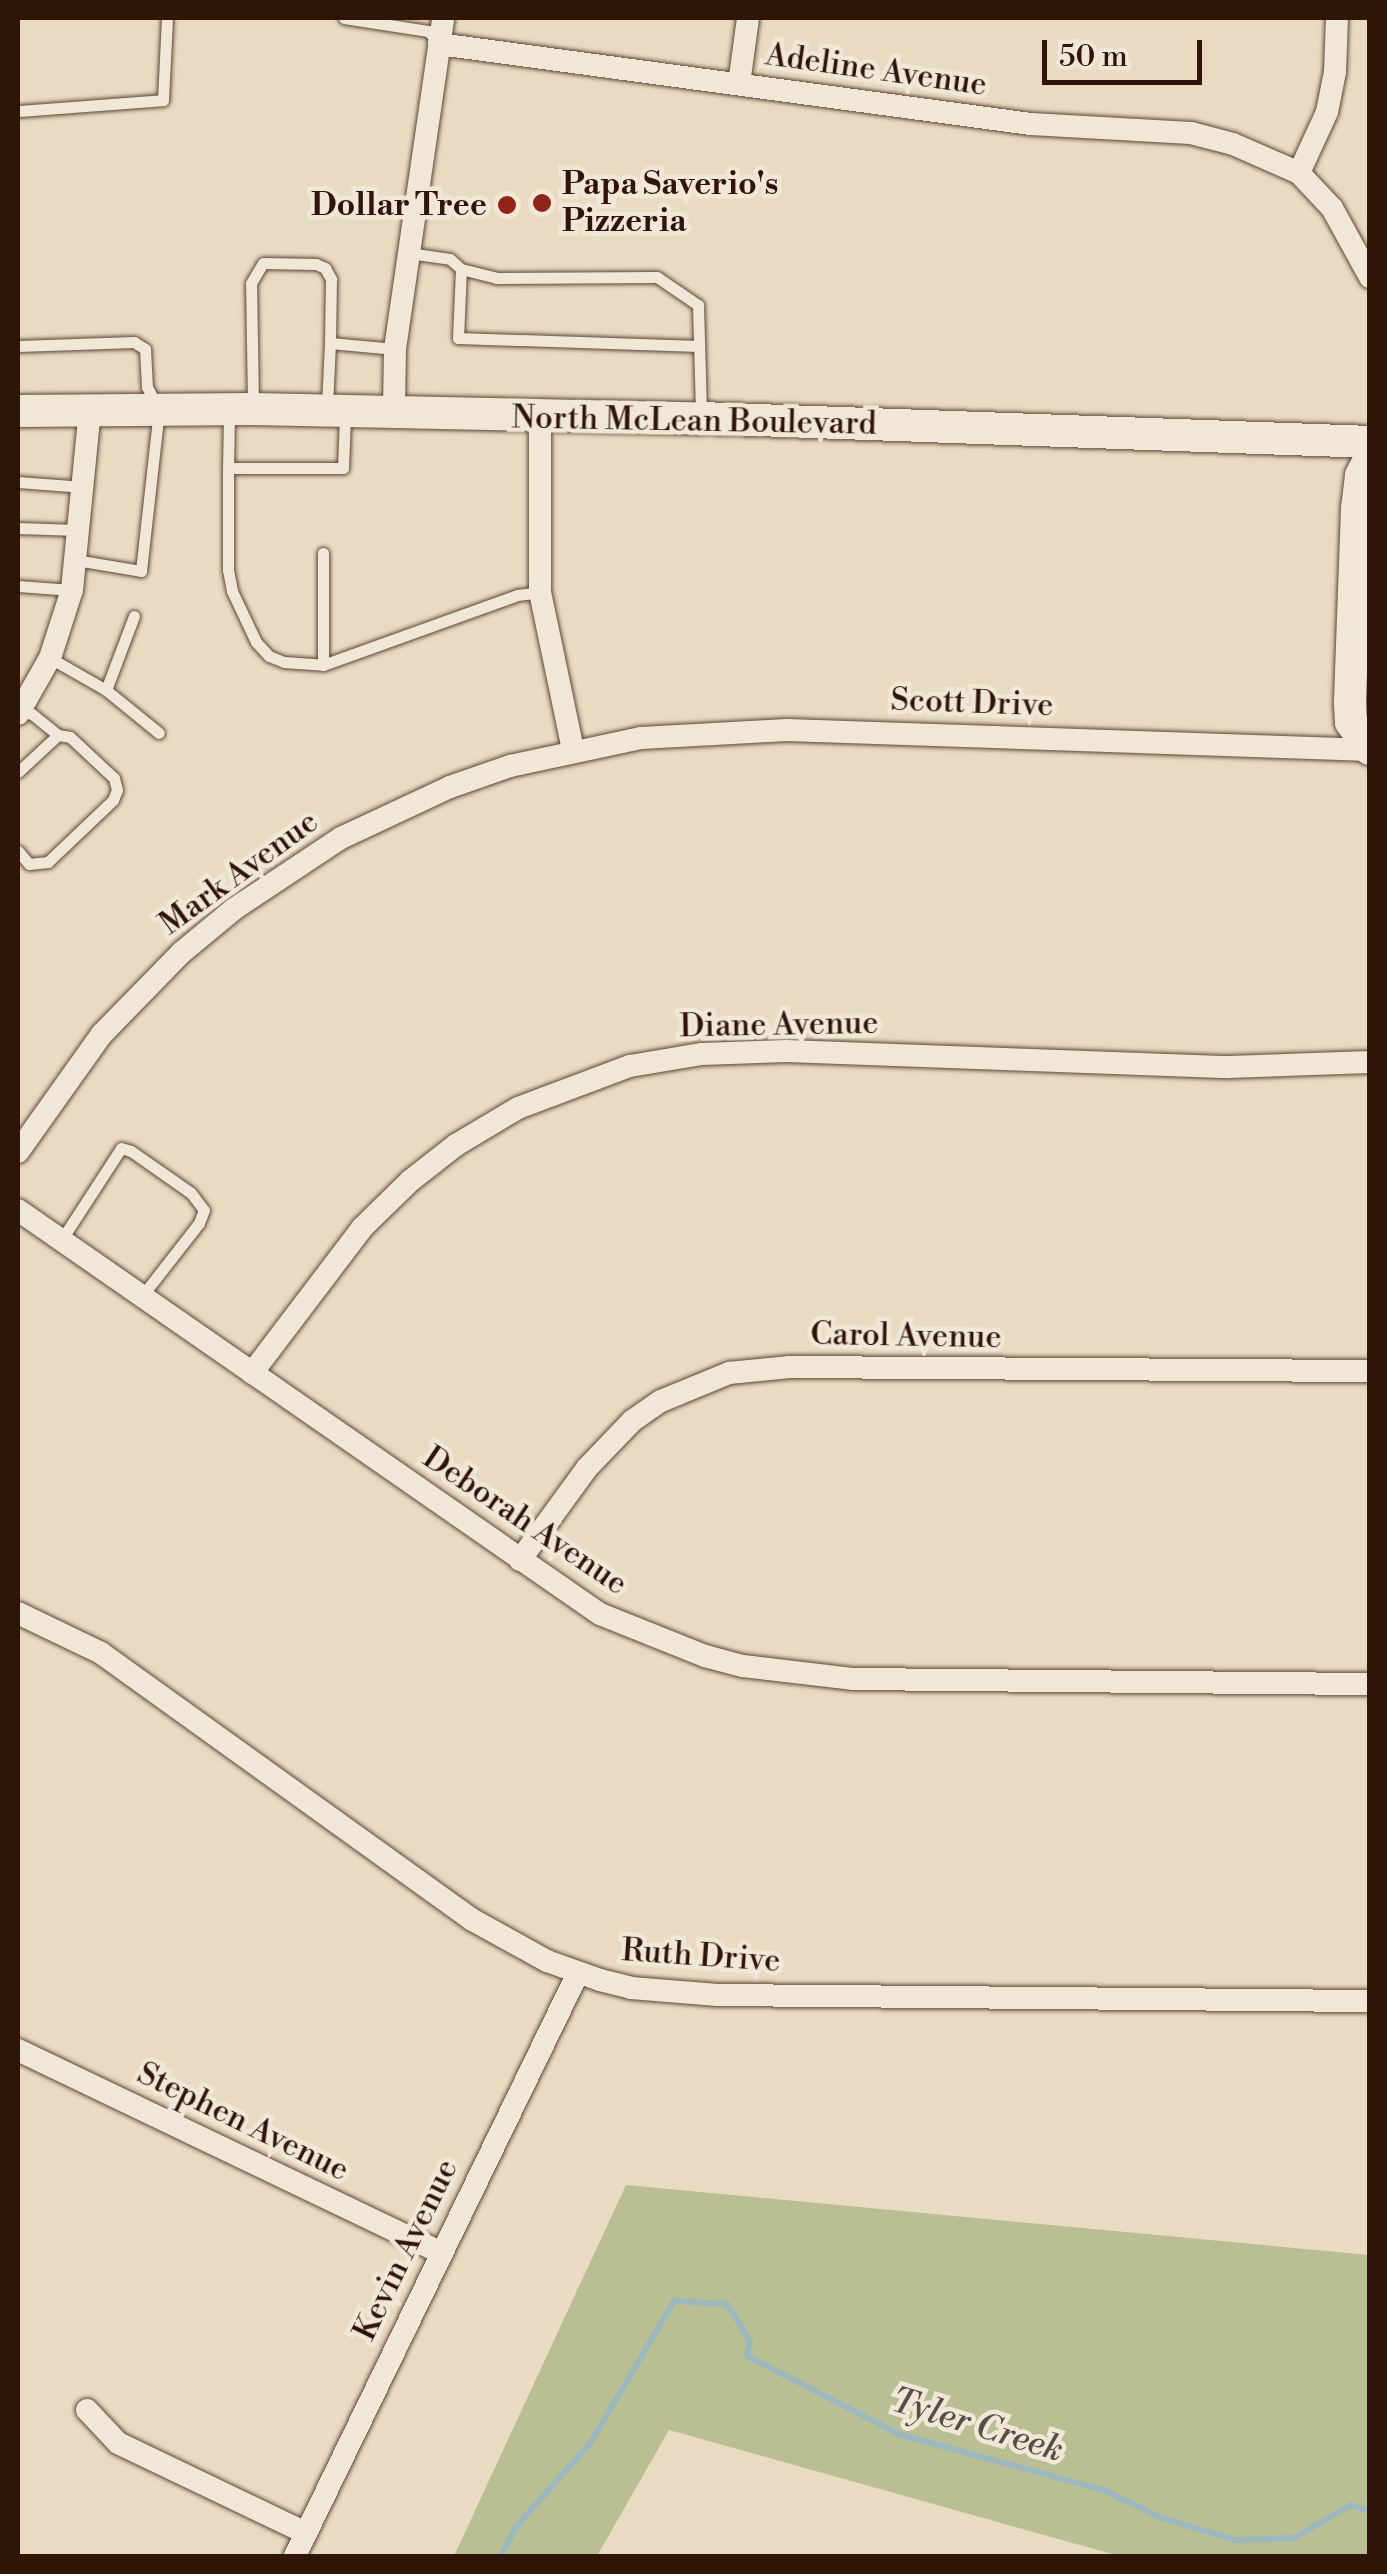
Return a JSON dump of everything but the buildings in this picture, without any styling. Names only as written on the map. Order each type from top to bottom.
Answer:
[{"type":"main road","name":"North McLean Boulevard","points":[[18,410],[336,410],[700,418],[1370,442]]},
{"type":"main road","points":[[1370,458],[1361,476],[1357,508],[1350,704],[1351,722],[1370,749]]},
{"type":"street","points":[[394,411],[395,348],[443,18]]},
{"type":"street","points":[[739,84],[748,18]]},
{"type":"street","points":[[1337,18],[1335,72],[1326,112],[1299,173],[1332,208],[1370,277]]},
{"type":"street","name":"Adeline Avenue","points":[[439,44],[1031,124],[1191,133],[1234,144],[1299,173]]},
{"type":"street","points":[[18,713],[50,658],[72,590],[90,410]]},
{"type":"street","points":[[540,417],[540,592],[573,750]]},
{"type":"street","name":"Scott Drive","points":[[573,750],[642,738],[786,730],[1370,749]]},
{"type":"street","name":"Mark Avenue","points":[[18,1152],[102,1034],[181,953],[290,868],[399,808],[510,766],[573,750]]},
{"type":"street","name":"Diane Avenue","points":[[252,1373],[362,1228],[410,1181],[456,1145],[518,1108],[630,1066],[702,1054],[786,1051],[1228,1067],[1370,1062]]},
{"type":"street","name":"Deborah Avenue","points":[[18,1210],[520,1560],[600,1614],[631,1630],[743,1666],[854,1679],[1370,1684]]},
{"type":"street","name":"Carol Avenue","points":[[520,1560],[587,1468],[632,1420],[661,1400],[729,1373],[790,1366],[1370,1370]]},
{"type":"street","name":"Ruth Drive","points":[[18,1613],[101,1653],[470,1919],[547,1961],[578,1973],[631,1988],[718,1995],[1370,2001]]},
{"type":"street","name":"Kevin Avenue","points":[[295,2556],[578,1973]]},
{"type":"street","name":"Stephen Avenue","points":[[18,2050],[440,2252]]},
{"type":"street","points":[[86,2410],[118,2443],[306,2533]]},
{"type":"lane","points":[[18,112],[163,100],[167,18]]},
{"type":"lane","points":[[344,18],[428,31],[439,44]]},
{"type":"lane","points":[[408,253],[450,260],[460,268],[498,278],[657,276],[698,305],[700,418]]},
{"type":"lane","points":[[228,468],[343,468],[330,343],[331,279],[326,268],[316,264],[264,263],[254,272],[241,409],[228,468],[228,570],[232,591],[256,642],[269,656],[284,662],[322,665],[516,595],[540,592]]},
{"type":"lane","points":[[460,268],[458,338],[699,346]]},
{"type":"lane","points":[[18,346],[134,342],[144,348],[148,387],[159,410],[141,571],[76,560]]},
{"type":"lane","points":[[330,343],[395,348]]},
{"type":"lane","points":[[18,482],[84,487]]},
{"type":"lane","points":[[18,528],[80,530]]},
{"type":"lane","points":[[322,665],[323,553]]},
{"type":"lane","points":[[18,586],[72,590]]},
{"type":"lane","points":[[106,690],[134,616]]},
{"type":"lane","points":[[50,658],[106,690],[160,733]]},
{"type":"lane","points":[[18,713],[32,714],[58,735],[70,737],[114,778],[117,790],[113,800],[48,862],[29,864],[18,851]]},
{"type":"lane","points":[[18,772],[58,735]]},
{"type":"lane","points":[[62,1239],[121,1148],[132,1150],[200,1201],[204,1210],[199,1223],[142,1296]]},
{"type":"green space","points":[[626,2185],[1369,2255],[1369,2556],[1119,2556],[669,2430],[597,2556],[454,2556]]},
{"type":"waterway","name":"Tyler Creek","points":[[501,2556],[516,2527],[591,2442],[674,2301],[727,2304],[750,2341],[747,2356],[901,2435],[1104,2490],[1162,2518],[1235,2540],[1294,2538],[1351,2505],[1370,2511]]},
{"type":"place","name":"Papa Saverio's Pizzeria","points":[[542,203]]},
{"type":"place","name":"Dollar Tree","points":[[507,205]]}]
